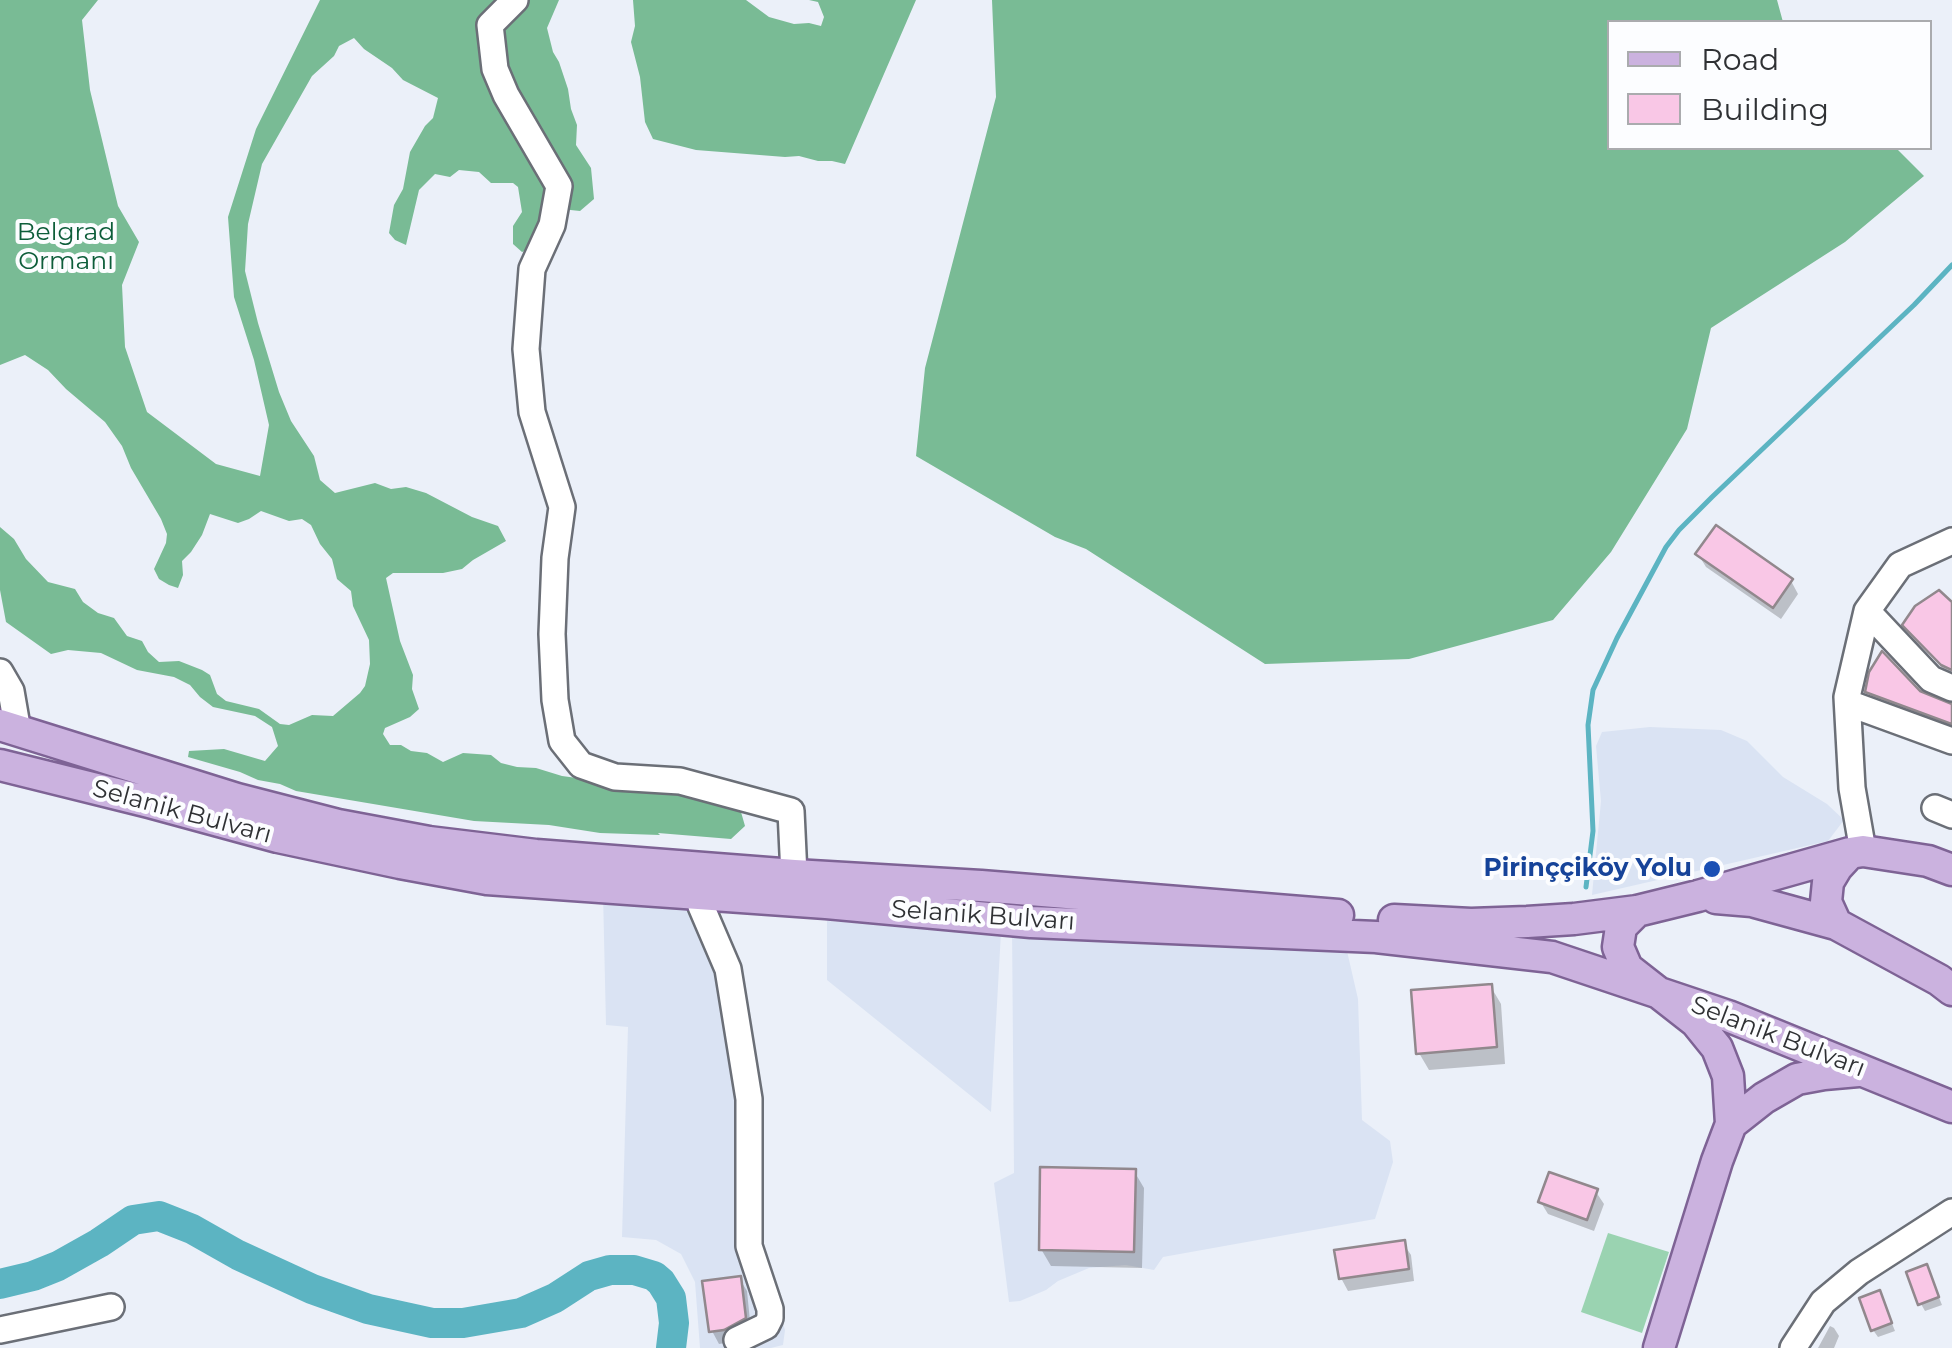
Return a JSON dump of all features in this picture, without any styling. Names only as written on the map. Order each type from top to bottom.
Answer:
[{"type":"main road","name":"Selanik Bulvarı","points":[[7,727],[236,799],[338,825],[430,842],[536,855],[1383,919],[1472,924],[1574,920],[1638,911],[1857,852]]},
{"type":"main road","name":"Selanik Bulvarı","points":[[0,765],[278,837],[488,879],[1032,922],[1376,937],[1552,957],[1728,1016],[1945,1100]]},
{"type":"main road","points":[[1836,924],[1826,902],[1828,882],[1837,867],[1857,852],[1928,861],[1952,870]]},
{"type":"main road","points":[[1698,896],[1752,901],[1836,924],[1952,990]]},
{"type":"main road","points":[[1638,911],[1622,927],[1618,946],[1627,968],[1696,1022],[1717,1048],[1728,1076],[1731,1124],[1659,1348]]},
{"type":"main road","points":[[1731,1124],[1764,1098],[1796,1080],[1865,1070]]},
{"type":"street","points":[[515,0],[490,25],[495,69],[559,186],[552,225],[532,270],[526,350],[532,412],[562,506],[552,634],[555,700],[562,741],[581,764],[615,777],[680,782],[791,811],[794,875]]},
{"type":"street","points":[[1857,852],[1848,703],[1867,611],[1900,565],[1952,541]]},
{"type":"street","points":[[1867,611],[1930,679],[1952,688]]},
{"type":"street","points":[[0,672],[12,691],[16,720],[7,727]]},
{"type":"street","points":[[1848,703],[1952,741]]},
{"type":"street","points":[[700,894],[700,906],[728,969],[749,1099],[750,1246],[770,1309],[766,1326],[737,1340]]},
{"type":"street","points":[[1793,1348],[1823,1302],[1860,1272],[1952,1212]]},
{"type":"street","points":[[0,1330],[111,1307]]},
{"type":"shaded area","points":[[1650,727],[1721,730],[1747,741],[1783,777],[1827,804],[1844,820],[1828,841],[1592,895],[1601,801],[1596,746],[1602,732]]},
{"type":"shaded area","points":[[603,893],[705,898],[737,973],[758,1248],[785,1330],[783,1345],[700,1348],[695,1282],[681,1254],[656,1240],[622,1237],[628,1027],[606,1025]]},
{"type":"shaded area","points":[[827,921],[1001,932],[991,1112],[827,980]]},
{"type":"shaded area","points":[[1012,924],[1347,951],[1358,999],[1362,1120],[1390,1141],[1393,1162],[1375,1219],[1163,1257],[1154,1270],[1126,1265],[1089,1268],[1046,1290],[1009,1302],[994,1183],[1014,1173]]},
{"type":"green space","name":"Belgrad Ormanı","points":[[0,0],[98,0],[82,20],[90,90],[118,206],[139,242],[122,285],[125,347],[147,412],[216,464],[260,476],[269,425],[234,297],[228,217],[256,129],[320,0],[559,0],[547,28],[577,125],[576,145],[591,168],[594,199],[580,211],[561,209],[543,213],[530,249],[522,252],[513,244],[513,226],[522,212],[518,187],[513,183],[491,183],[479,172],[459,170],[450,177],[435,174],[419,190],[406,245],[395,240],[389,233],[410,152],[433,118],[438,98],[403,80],[354,38],[339,46],[312,76],[262,164],[248,224],[245,271],[279,392],[291,421],[314,456],[320,480],[335,493],[375,483],[426,493],[498,526],[506,541],[462,569],[393,573],[386,578],[419,709],[385,728],[383,734],[390,745],[427,753],[443,762],[463,753],[491,755],[501,763],[562,776],[695,794],[731,804],[741,812],[745,826],[731,839],[600,833],[549,825],[474,821],[296,791],[258,780],[188,757],[189,751],[224,749],[265,761],[278,746],[272,727],[255,716],[213,707],[190,685],[174,677],[137,670],[101,653],[68,650],[51,654],[6,622],[0,590],[0,527],[48,582],[75,589],[83,602],[114,618],[127,636],[142,641],[159,662],[179,661],[202,670],[210,675],[217,694],[226,701],[259,709],[280,724],[289,725],[312,715],[333,716],[365,686],[370,664],[369,640],[353,606],[351,591],[337,579],[332,559],[311,525],[302,519],[289,521],[261,511],[238,523],[210,514],[202,535],[182,561],[183,575],[178,588],[169,585],[159,579],[154,569],[167,534],[122,446],[105,422],[48,370],[25,355],[0,365]]},
{"type":"green space","points":[[633,0],[746,0],[769,17],[821,26],[824,17],[818,2],[809,0],[916,0],[845,164],[799,156],[696,150],[653,139],[645,122],[631,42],[635,26]]},
{"type":"green space","points":[[992,0],[1777,0],[1782,20],[1607,20],[1607,150],[1898,150],[1924,176],[1845,242],[1711,328],[1687,429],[1611,552],[1553,620],[1409,659],[1265,664],[1086,549],[1055,537],[916,456],[925,368],[996,97]]},
{"type":"green space","points":[[1608,1233],[1669,1252],[1642,1333],[1581,1312]]},
{"type":"building","points":[[1716,525],[1793,579],[1773,608],[1695,554]]},
{"type":"building","points":[[1939,590],[1952,602],[1952,670],[1941,665],[1902,625],[1915,606]]},
{"type":"building","points":[[1882,651],[1920,691],[1952,704],[1952,724],[1865,692],[1869,672]]},
{"type":"building","points":[[1492,984],[1497,1047],[1416,1054],[1411,990]]},
{"type":"building","points":[[1040,1167],[1136,1169],[1134,1252],[1039,1250]]},
{"type":"building","points":[[1549,1172],[1598,1189],[1587,1220],[1538,1202]]},
{"type":"building","points":[[1405,1240],[1409,1269],[1339,1279],[1334,1250]]},
{"type":"building","points":[[1927,1264],[1939,1297],[1918,1305],[1906,1272]]},
{"type":"building","points":[[741,1276],[746,1318],[724,1330],[709,1332],[702,1281]]},
{"type":"building","points":[[1880,1290],[1892,1323],[1871,1331],[1859,1298]]},
{"type":"waterway","points":[[1586,887],[1593,831],[1588,725],[1593,690],[1666,547],[1712,497],[1952,265]]},
{"type":"waterway","points":[[0,1284],[58,1266],[133,1220],[159,1216],[312,1289],[368,1309],[432,1323],[463,1323],[521,1313],[555,1298],[589,1276],[610,1270],[634,1270],[654,1276],[671,1298],[671,1348]]},
{"type":"place","name":"Pirinççiköy Yolu","points":[[1712,869]]}]
